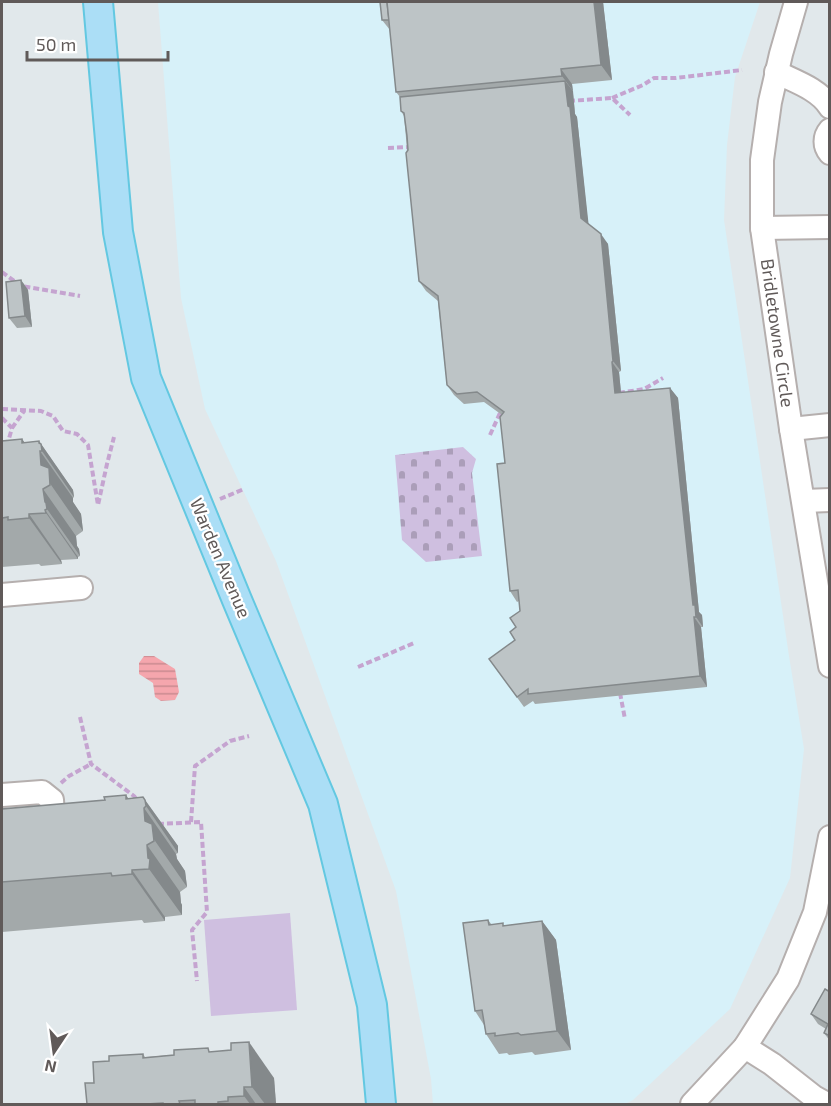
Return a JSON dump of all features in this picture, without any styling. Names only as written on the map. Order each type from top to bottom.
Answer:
[{"type":"main road","name":"Warden Avenue","points":[[98,2],[118,232],[146,378],[323,804],[372,1005],[381,1104]]},
{"type":"street","name":"Bridletowne Circle","points":[[796,2],[770,102],[762,160],[762,228],[791,429],[830,666]]},
{"type":"street","points":[[776,72],[805,86],[825,100],[830,107]]},
{"type":"street","points":[[830,130],[825,138],[825,144],[830,153]]},
{"type":"street","points":[[762,228],[830,227]]},
{"type":"street","points":[[791,429],[830,425]]},
{"type":"street","points":[[804,501],[830,500]]},
{"type":"street","points":[[2,595],[81,588]]},
{"type":"street","points":[[2,795],[42,792],[52,800],[53,814],[48,827],[35,834],[3,834]]},
{"type":"street","points":[[692,1104],[745,1047],[788,979],[815,912],[826,871],[830,837]]},
{"type":"street","points":[[745,1047],[827,1104]]},
{"type":"path","points":[[563,102],[612,98],[654,78],[676,78],[742,70]]},
{"type":"path","points":[[612,98],[630,116]]},
{"type":"path","points":[[388,148],[414,146]]},
{"type":"path","points":[[2,272],[21,286],[80,296]]},
{"type":"path","points":[[610,394],[644,389],[663,378]]},
{"type":"path","points":[[2,409],[41,411],[53,416],[63,431],[77,434],[87,445],[98,505],[114,437]]},
{"type":"path","points":[[490,435],[500,413],[511,409]]},
{"type":"path","points":[[2,448],[8,442],[12,428],[24,411]]},
{"type":"path","points":[[2,418],[12,428]]},
{"type":"path","points":[[358,667],[414,643]]},
{"type":"path","points":[[620,685],[625,719]]},
{"type":"path","points":[[80,717],[91,764],[134,796],[141,806]]},
{"type":"path","points":[[191,822],[195,766],[230,741],[249,736]]},
{"type":"path","points":[[47,797],[69,776],[91,764]]},
{"type":"path","points":[[154,824],[201,822],[207,912],[192,930],[197,981]]},
{"type":"shaded area","points":[[158,2],[760,2],[735,77],[727,145],[724,220],[804,749],[790,878],[730,1009],[633,1100],[625,1104],[433,1104],[431,1079],[396,891],[276,561],[205,409],[181,298]]},
{"type":"shaded area","points":[[144,656],[154,656],[175,669],[179,692],[175,700],[161,701],[155,697],[153,683],[139,674],[139,663]]},
{"type":"green space","points":[[463,447],[476,459],[472,473],[482,556],[426,562],[402,540],[395,455]]},
{"type":"green space","points":[[290,913],[297,1010],[211,1016],[204,920]]},
{"type":"building","points":[[380,2],[387,2],[389,20],[382,20]]},
{"type":"building","points":[[387,2],[594,2],[601,65],[561,69],[562,76],[396,92]]},
{"type":"building","points":[[565,81],[570,107],[581,218],[601,234],[615,393],[670,388],[693,605],[695,605],[696,617],[694,617],[700,676],[528,694],[528,689],[517,697],[489,659],[515,640],[510,632],[516,627],[510,618],[520,611],[518,590],[510,591],[497,464],[505,463],[500,417],[504,412],[477,392],[457,394],[447,385],[438,296],[419,281],[406,153],[408,150],[407,136],[400,97]]},
{"type":"building","points":[[21,280],[25,316],[9,318],[6,282]]},
{"type":"building","points":[[22,439],[22,443],[39,441],[41,444],[41,465],[49,468],[50,485],[43,489],[47,509],[46,513],[29,514],[29,518],[8,520],[8,517],[2,518],[2,441]]},
{"type":"building","points":[[126,795],[126,799],[143,797],[145,800],[145,821],[152,824],[154,841],[147,845],[150,859],[149,869],[132,870],[132,874],[112,876],[111,873],[2,882],[2,809],[105,800],[104,797]]},
{"type":"building","points":[[488,920],[489,925],[503,923],[503,926],[542,921],[557,1031],[521,1035],[518,1033],[495,1036],[495,1033],[486,1034],[482,1010],[475,1011],[463,923]]},
{"type":"building","points":[[825,989],[830,992],[830,1036],[824,1033],[828,1024],[811,1014]]},
{"type":"building","points":[[249,1042],[252,1087],[244,1087],[244,1096],[228,1097],[228,1101],[218,1102],[218,1104],[195,1104],[195,1100],[179,1101],[180,1104],[87,1104],[85,1083],[94,1083],[93,1062],[109,1061],[109,1056],[143,1054],[143,1058],[174,1055],[174,1050],[208,1048],[209,1052],[231,1050],[231,1043]]}]
